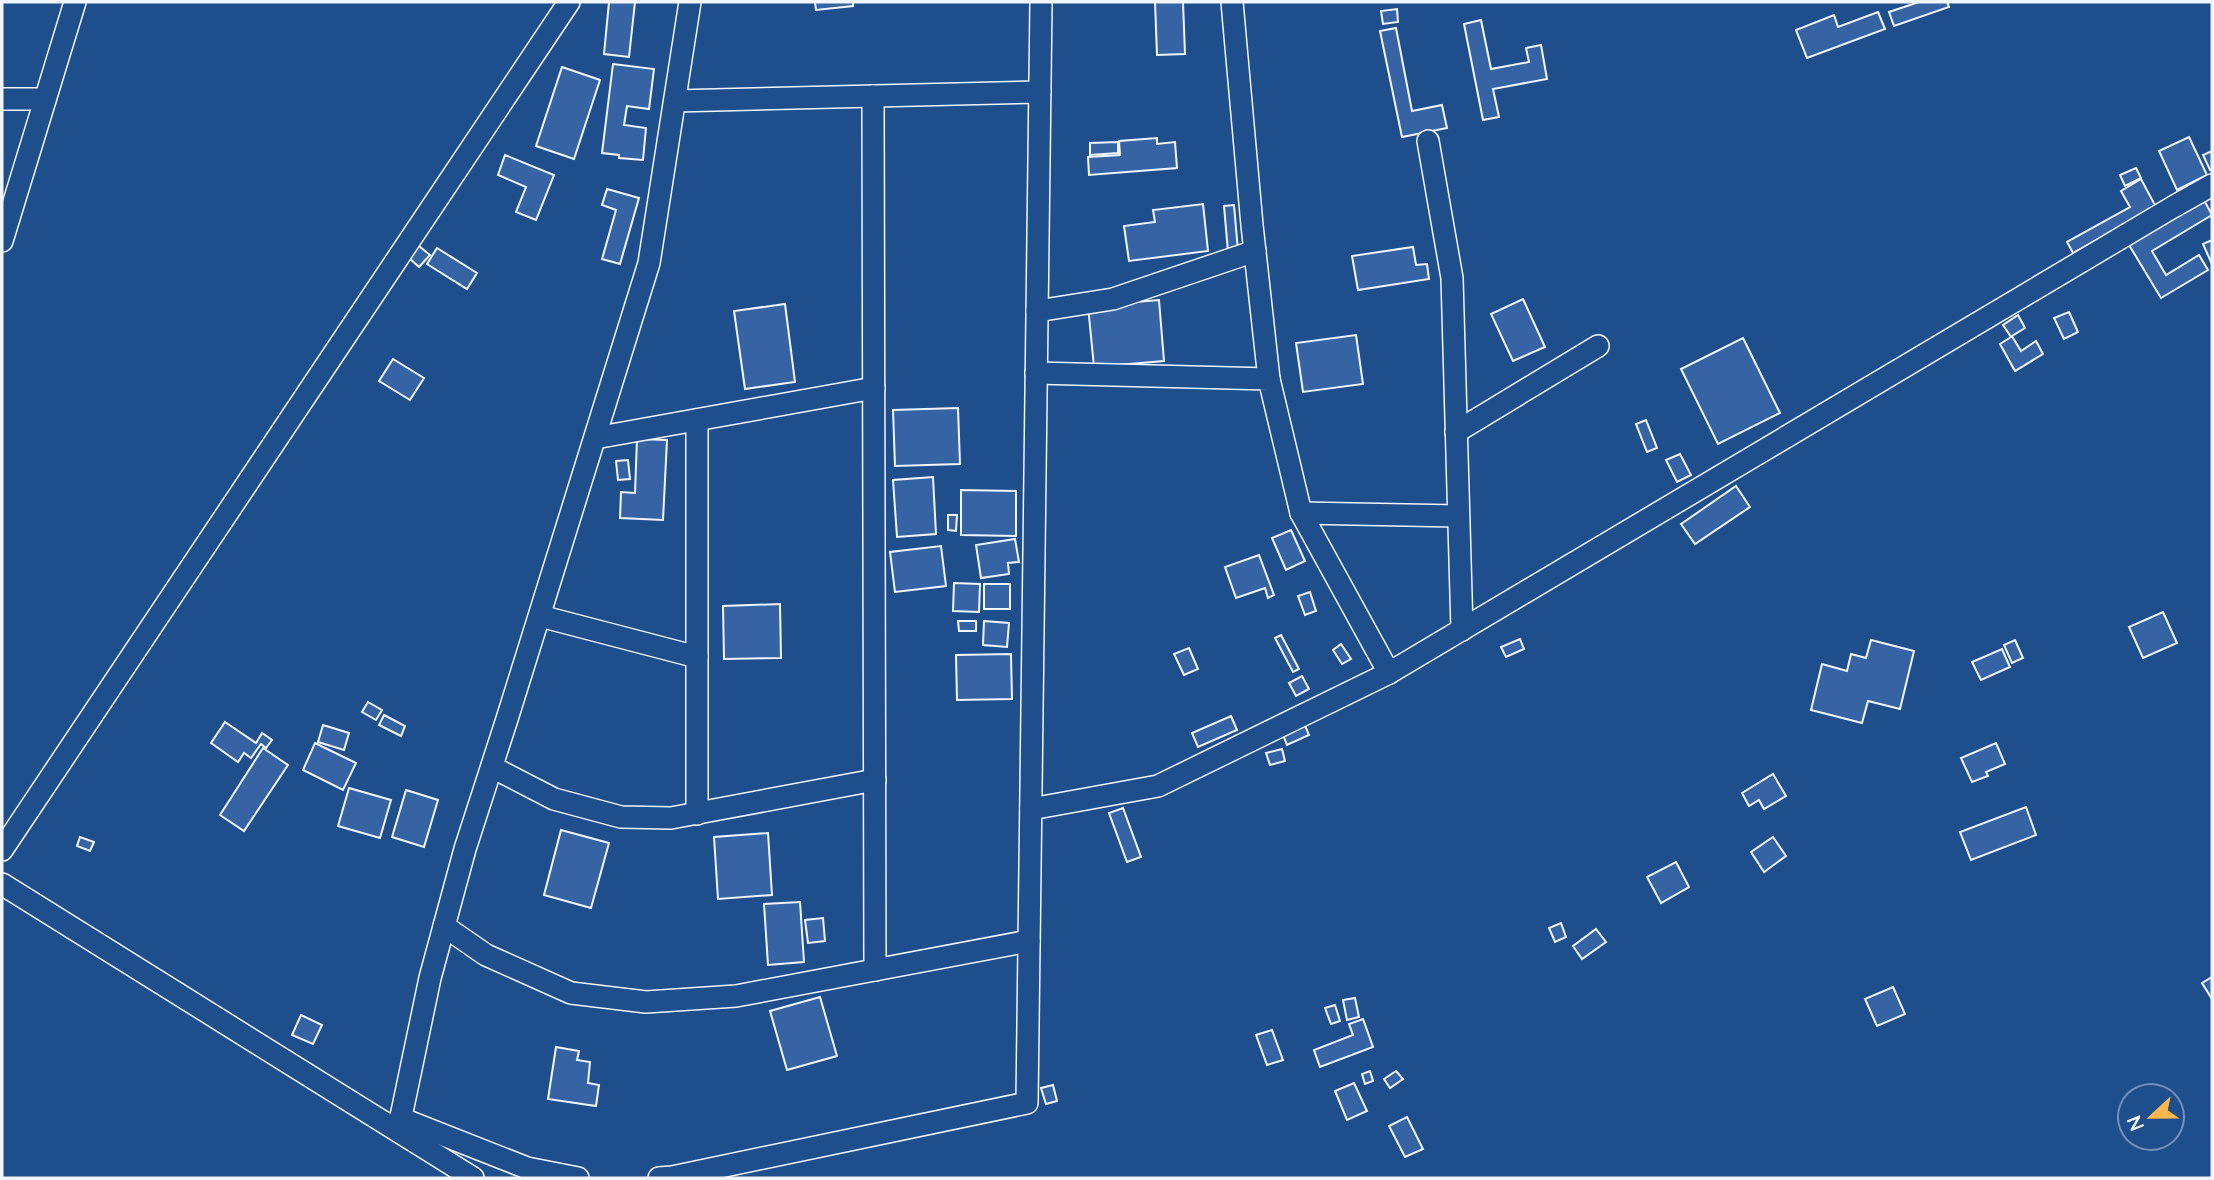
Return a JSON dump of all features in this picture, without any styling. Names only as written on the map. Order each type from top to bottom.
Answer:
[{"type":"street","points":[[2,241],[75,2]]},
{"type":"street","points":[[2,850],[569,2]]},
{"type":"street","points":[[399,1125],[430,978],[464,849],[540,616],[649,263],[690,2]]},
{"type":"street","points":[[659,1178],[671,1178],[1027,1103],[1041,2]]},
{"type":"street","points":[[1232,2],[1269,379],[1301,513],[1389,673]]},
{"type":"street","points":[[674,101],[1040,92]]},
{"type":"street","points":[[873,96],[876,970]]},
{"type":"street","points":[[2,99],[45,99]]},
{"type":"street","points":[[1429,141],[1452,278],[1462,630]]},
{"type":"street","points":[[1031,809],[1158,786],[1389,673],[2212,185]]},
{"type":"street","points":[[1037,311],[1113,299],[1255,250]]},
{"type":"street","points":[[1456,432],[1598,346]]},
{"type":"street","points":[[1036,373],[1269,379]]},
{"type":"street","points":[[595,438],[874,388]]},
{"type":"street","points":[[697,420],[697,814]]},
{"type":"street","points":[[1301,513],[1458,516]]},
{"type":"street","points":[[540,616],[697,657]]},
{"type":"street","points":[[492,767],[554,799],[621,817],[671,818],[875,780]]},
{"type":"street","points":[[2,884],[399,1125],[473,1178]]},
{"type":"street","points":[[444,926],[486,956],[570,993],[646,1002],[736,996],[1029,941]]},
{"type":"street","points":[[399,1125],[527,1168],[578,1178]]},
{"type":"building","points":[[609,2],[635,2],[629,57],[604,54]]},
{"type":"building","points":[[815,2],[853,2],[853,6],[816,10]]},
{"type":"building","points":[[1155,2],[1183,2],[1185,54],[1157,55]]},
{"type":"building","points":[[1919,2],[1947,2],[1949,7],[1894,26],[1889,12]]},
{"type":"building","points":[[1397,9],[1398,22],[1383,24],[1381,11]]},
{"type":"building","points":[[1878,12],[1885,29],[1807,58],[1796,30],[1834,15],[1838,27]]},
{"type":"building","points":[[1481,20],[1491,69],[1529,62],[1526,48],[1541,45],[1547,79],[1493,89],[1499,117],[1483,120],[1464,24]]},
{"type":"building","points":[[1396,28],[1412,111],[1442,105],[1447,128],[1402,137],[1380,31]]},
{"type":"building","points":[[613,64],[654,69],[649,109],[627,106],[624,125],[646,128],[643,160],[602,153]]},
{"type":"building","points":[[562,67],[600,80],[574,159],[536,146]]},
{"type":"building","points":[[2189,137],[2207,175],[2177,190],[2159,151]]},
{"type":"building","points":[[1157,138],[1157,144],[1175,142],[1177,168],[1089,175],[1088,157],[1120,155],[1119,141]]},
{"type":"building","points":[[1118,142],[1118,153],[1090,155],[1090,143]]},
{"type":"building","points":[[2212,151],[2212,169],[2210,170],[2203,155]]},
{"type":"building","points":[[505,155],[554,175],[536,220],[516,212],[526,187],[498,175]]},
{"type":"building","points":[[2136,168],[2141,178],[2125,186],[2120,175]]},
{"type":"building","points":[[2141,179],[2156,207],[2073,253],[2067,242],[2130,207],[2121,191]]},
{"type":"building","points":[[607,189],[639,198],[620,264],[602,259],[616,210],[602,205]]},
{"type":"building","points":[[2204,200],[2212,215],[2152,251],[2166,275],[2199,255],[2208,270],[2161,298],[2129,245]]},
{"type":"building","points":[[1203,204],[1208,251],[1129,261],[1124,226],[1155,222],[1153,210]]},
{"type":"building","points":[[1234,205],[1238,251],[1228,252],[1224,206]]},
{"type":"building","points":[[2212,240],[2212,261],[2211,262],[2203,244]]},
{"type":"building","points":[[419,246],[430,255],[419,267],[408,257]]},
{"type":"building","points":[[1413,247],[1416,265],[1427,264],[1429,279],[1358,290],[1352,256]]},
{"type":"building","points":[[437,248],[477,273],[467,289],[427,264]]},
{"type":"building","points":[[1523,299],[1545,347],[1513,361],[1491,314]]},
{"type":"building","points":[[1159,300],[1164,361],[1094,367],[1088,306]]},
{"type":"building","points":[[785,304],[795,382],[745,389],[734,311]]},
{"type":"building","points":[[2069,312],[2078,332],[2064,339],[2054,318]]},
{"type":"building","points":[[2018,315],[2025,328],[2012,336],[2021,351],[2036,341],[2043,354],[2015,371],[2000,344],[2011,337],[2003,325]]},
{"type":"building","points":[[1356,335],[1363,384],[1303,392],[1296,343]]},
{"type":"building","points":[[1743,338],[1780,413],[1718,444],[1681,369]]},
{"type":"building","points":[[393,359],[424,378],[410,400],[379,381]]},
{"type":"building","points":[[958,408],[960,464],[895,466],[893,410]]},
{"type":"building","points":[[1646,420],[1657,448],[1647,452],[1636,424]]},
{"type":"building","points":[[637,439],[667,440],[663,520],[620,518],[621,492],[635,493]]},
{"type":"building","points":[[1680,454],[1691,475],[1677,482],[1666,460]]},
{"type":"building","points":[[628,460],[630,479],[618,480],[616,461]]},
{"type":"building","points":[[933,477],[936,534],[897,537],[893,480]]},
{"type":"building","points":[[1736,486],[1750,507],[1695,544],[1681,524]]},
{"type":"building","points":[[961,490],[1016,491],[1016,536],[961,535]]},
{"type":"building","points":[[948,515],[957,515],[956,531],[948,530]]},
{"type":"building","points":[[1291,530],[1305,561],[1286,570],[1272,538]]},
{"type":"building","points":[[1015,539],[1019,562],[1008,563],[1009,574],[981,578],[976,545]]},
{"type":"building","points":[[941,546],[946,586],[895,592],[890,552]]},
{"type":"building","points":[[1259,555],[1274,595],[1268,598],[1265,588],[1236,598],[1225,567]]},
{"type":"building","points":[[954,583],[980,584],[979,612],[953,611]]},
{"type":"building","points":[[984,584],[1010,584],[1010,609],[984,609]]},
{"type":"building","points":[[1310,592],[1316,611],[1305,615],[1298,596]]},
{"type":"building","points":[[780,604],[781,658],[724,659],[723,606]]},
{"type":"building","points":[[2163,612],[2177,643],[2143,658],[2129,627]]},
{"type":"building","points":[[958,621],[976,621],[976,631],[959,631]]},
{"type":"building","points":[[984,621],[1009,623],[1007,647],[983,645]]},
{"type":"building","points":[[1281,635],[1299,669],[1293,672],[1275,638]]},
{"type":"building","points":[[1520,639],[1524,649],[1506,657],[1501,647]]},
{"type":"building","points":[[1871,640],[1914,651],[1900,709],[1868,701],[1862,723],[1811,710],[1822,664],[1847,671],[1851,654],[1866,658]]},
{"type":"building","points":[[2015,640],[2023,658],[2012,663],[2004,645]]},
{"type":"building","points":[[1341,644],[1351,659],[1342,664],[1333,650]]},
{"type":"building","points":[[1189,648],[1198,669],[1184,675],[1174,654]]},
{"type":"building","points":[[2002,649],[2010,667],[1981,680],[1972,662]]},
{"type":"building","points":[[1011,654],[1012,699],[957,700],[956,655]]},
{"type":"building","points":[[1302,676],[1309,689],[1296,696],[1289,683]]},
{"type":"building","points":[[368,702],[382,710],[376,720],[362,712]]},
{"type":"building","points":[[384,715],[405,726],[401,736],[379,725]]},
{"type":"building","points":[[1231,716],[1237,730],[1198,747],[1192,733]]},
{"type":"building","points":[[225,722],[256,743],[262,733],[272,740],[266,748],[261,744],[251,758],[244,753],[238,762],[211,743]]},
{"type":"building","points":[[1304,723],[1309,735],[1287,745],[1282,732]]},
{"type":"building","points":[[323,725],[349,733],[344,750],[318,742]]},
{"type":"building","points":[[315,743],[356,763],[343,790],[303,770]]},
{"type":"building","points":[[1996,743],[2005,764],[1986,772],[1988,776],[1972,782],[1961,758]]},
{"type":"building","points":[[263,748],[288,765],[244,831],[220,815]]},
{"type":"building","points":[[1282,749],[1285,761],[1270,765],[1266,753]]},
{"type":"building","points":[[1773,774],[1786,796],[1764,809],[1759,800],[1749,806],[1742,793]]},
{"type":"building","points":[[349,788],[391,800],[380,838],[338,826]]},
{"type":"building","points":[[406,790],[438,800],[424,847],[392,837]]},
{"type":"building","points":[[2026,807],[2036,835],[1971,860],[1960,832]]},
{"type":"building","points":[[1123,808],[1141,857],[1127,862],[1109,813]]},
{"type":"building","points":[[561,830],[609,843],[591,908],[544,895]]},
{"type":"building","points":[[768,833],[772,895],[718,899],[714,837]]},
{"type":"building","points":[[80,837],[94,842],[90,851],[77,846]]},
{"type":"building","points":[[1773,837],[1786,856],[1764,872],[1751,852]]},
{"type":"building","points":[[1676,862],[1689,887],[1661,903],[1647,877]]},
{"type":"building","points":[[800,902],[804,962],[768,965],[764,904]]},
{"type":"building","points":[[823,918],[825,941],[808,943],[805,920]]},
{"type":"building","points":[[1561,923],[1566,937],[1555,942],[1549,928]]},
{"type":"building","points":[[1596,929],[1606,942],[1582,959],[1573,946]]},
{"type":"building","points":[[2212,977],[2212,999],[2202,983]]},
{"type":"building","points":[[1893,987],[1905,1014],[1877,1026],[1865,999]]},
{"type":"building","points":[[820,997],[837,1056],[787,1070],[770,1011]]},
{"type":"building","points":[[1355,998],[1359,1017],[1347,1020],[1343,1000]]},
{"type":"building","points":[[1335,1005],[1340,1021],[1331,1024],[1325,1008]]},
{"type":"building","points":[[301,1015],[322,1025],[313,1044],[292,1035]]},
{"type":"building","points":[[1363,1019],[1373,1047],[1320,1067],[1314,1050],[1353,1035],[1349,1024]]},
{"type":"building","points":[[1272,1030],[1283,1060],[1267,1065],[1256,1035]]},
{"type":"building","points":[[556,1047],[579,1051],[577,1060],[590,1062],[588,1083],[599,1085],[596,1106],[548,1099]]},
{"type":"building","points":[[1370,1071],[1373,1081],[1365,1084],[1362,1074]]},
{"type":"building","points":[[1396,1071],[1403,1079],[1390,1088],[1384,1079]]},
{"type":"building","points":[[1354,1083],[1367,1111],[1347,1120],[1335,1091]]},
{"type":"building","points":[[1053,1085],[1057,1101],[1046,1104],[1041,1088]]},
{"type":"building","points":[[1407,1117],[1423,1149],[1405,1157],[1389,1126]]}]
